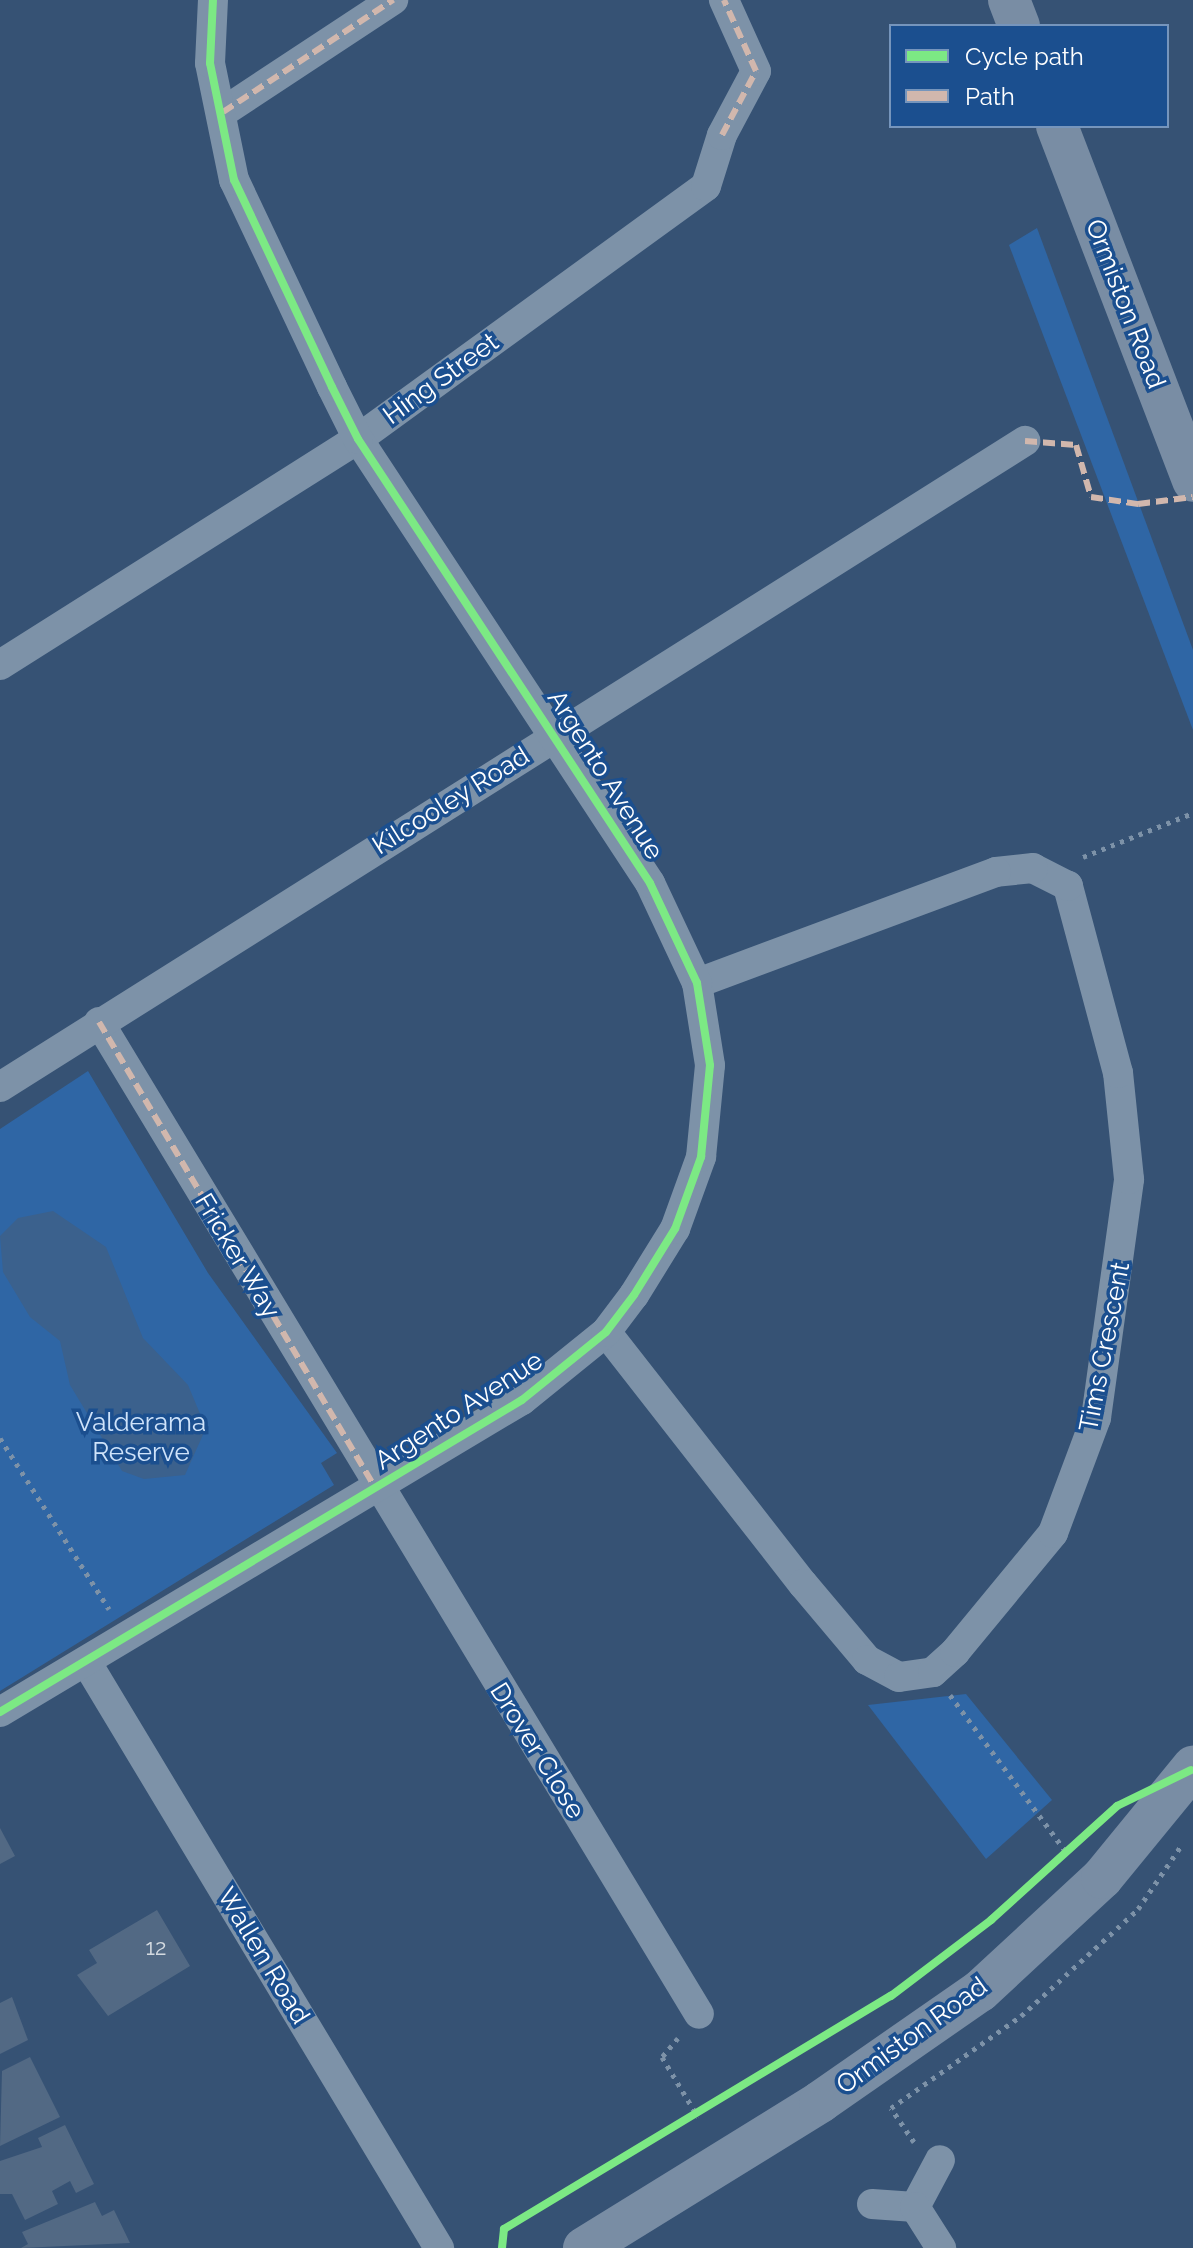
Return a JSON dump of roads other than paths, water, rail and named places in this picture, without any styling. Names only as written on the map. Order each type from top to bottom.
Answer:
[{"type":"main road","points":[[1009,0],[1018,24]]},
{"type":"main road","name":"Ormiston Road","points":[[1058,128],[1193,481]]},
{"type":"main road","name":"Ormiston Road","points":[[584,2248],[820,2102],[980,1991],[1102,1878],[1193,1767]]},
{"type":"street","name":"Argento Avenue","points":[[0,1712],[87,1663],[522,1400],[606,1332],[675,1229],[701,1157],[710,1065],[697,983],[650,883],[558,734],[358,439],[240,192],[210,63],[213,0]]},
{"type":"street","points":[[223,112],[393,0]]},
{"type":"street","name":"Hing Street","points":[[0,665],[358,439],[706,186],[722,135],[756,71],[724,0]]},
{"type":"street","name":"Kilcooley Road","points":[[0,1087],[1025,441]]},
{"type":"street","name":"Tims Crescent","points":[[606,1332],[867,1660],[899,1677],[933,1672],[988,1617],[1053,1533],[1096,1418],[1123,1255],[1129,1179],[1118,1073],[1095,967],[1068,886],[1055,874],[1033,868],[996,872],[697,983]]},
{"type":"street","name":"Fricker Way","points":[[99,1022],[376,1489]]},
{"type":"street","name":"Drover Close","points":[[376,1489],[699,2014]]},
{"type":"street","name":"Wallen Road","points":[[87,1663],[439,2248]]},
{"type":"street","points":[[915,2207],[932,2158]]},
{"type":"street","points":[[872,2204],[915,2207]]},
{"type":"street","points":[[915,2207],[941,2248]]},
{"type":"park label","name":"Valderama Reserve","points":[[141,1438]]}]
